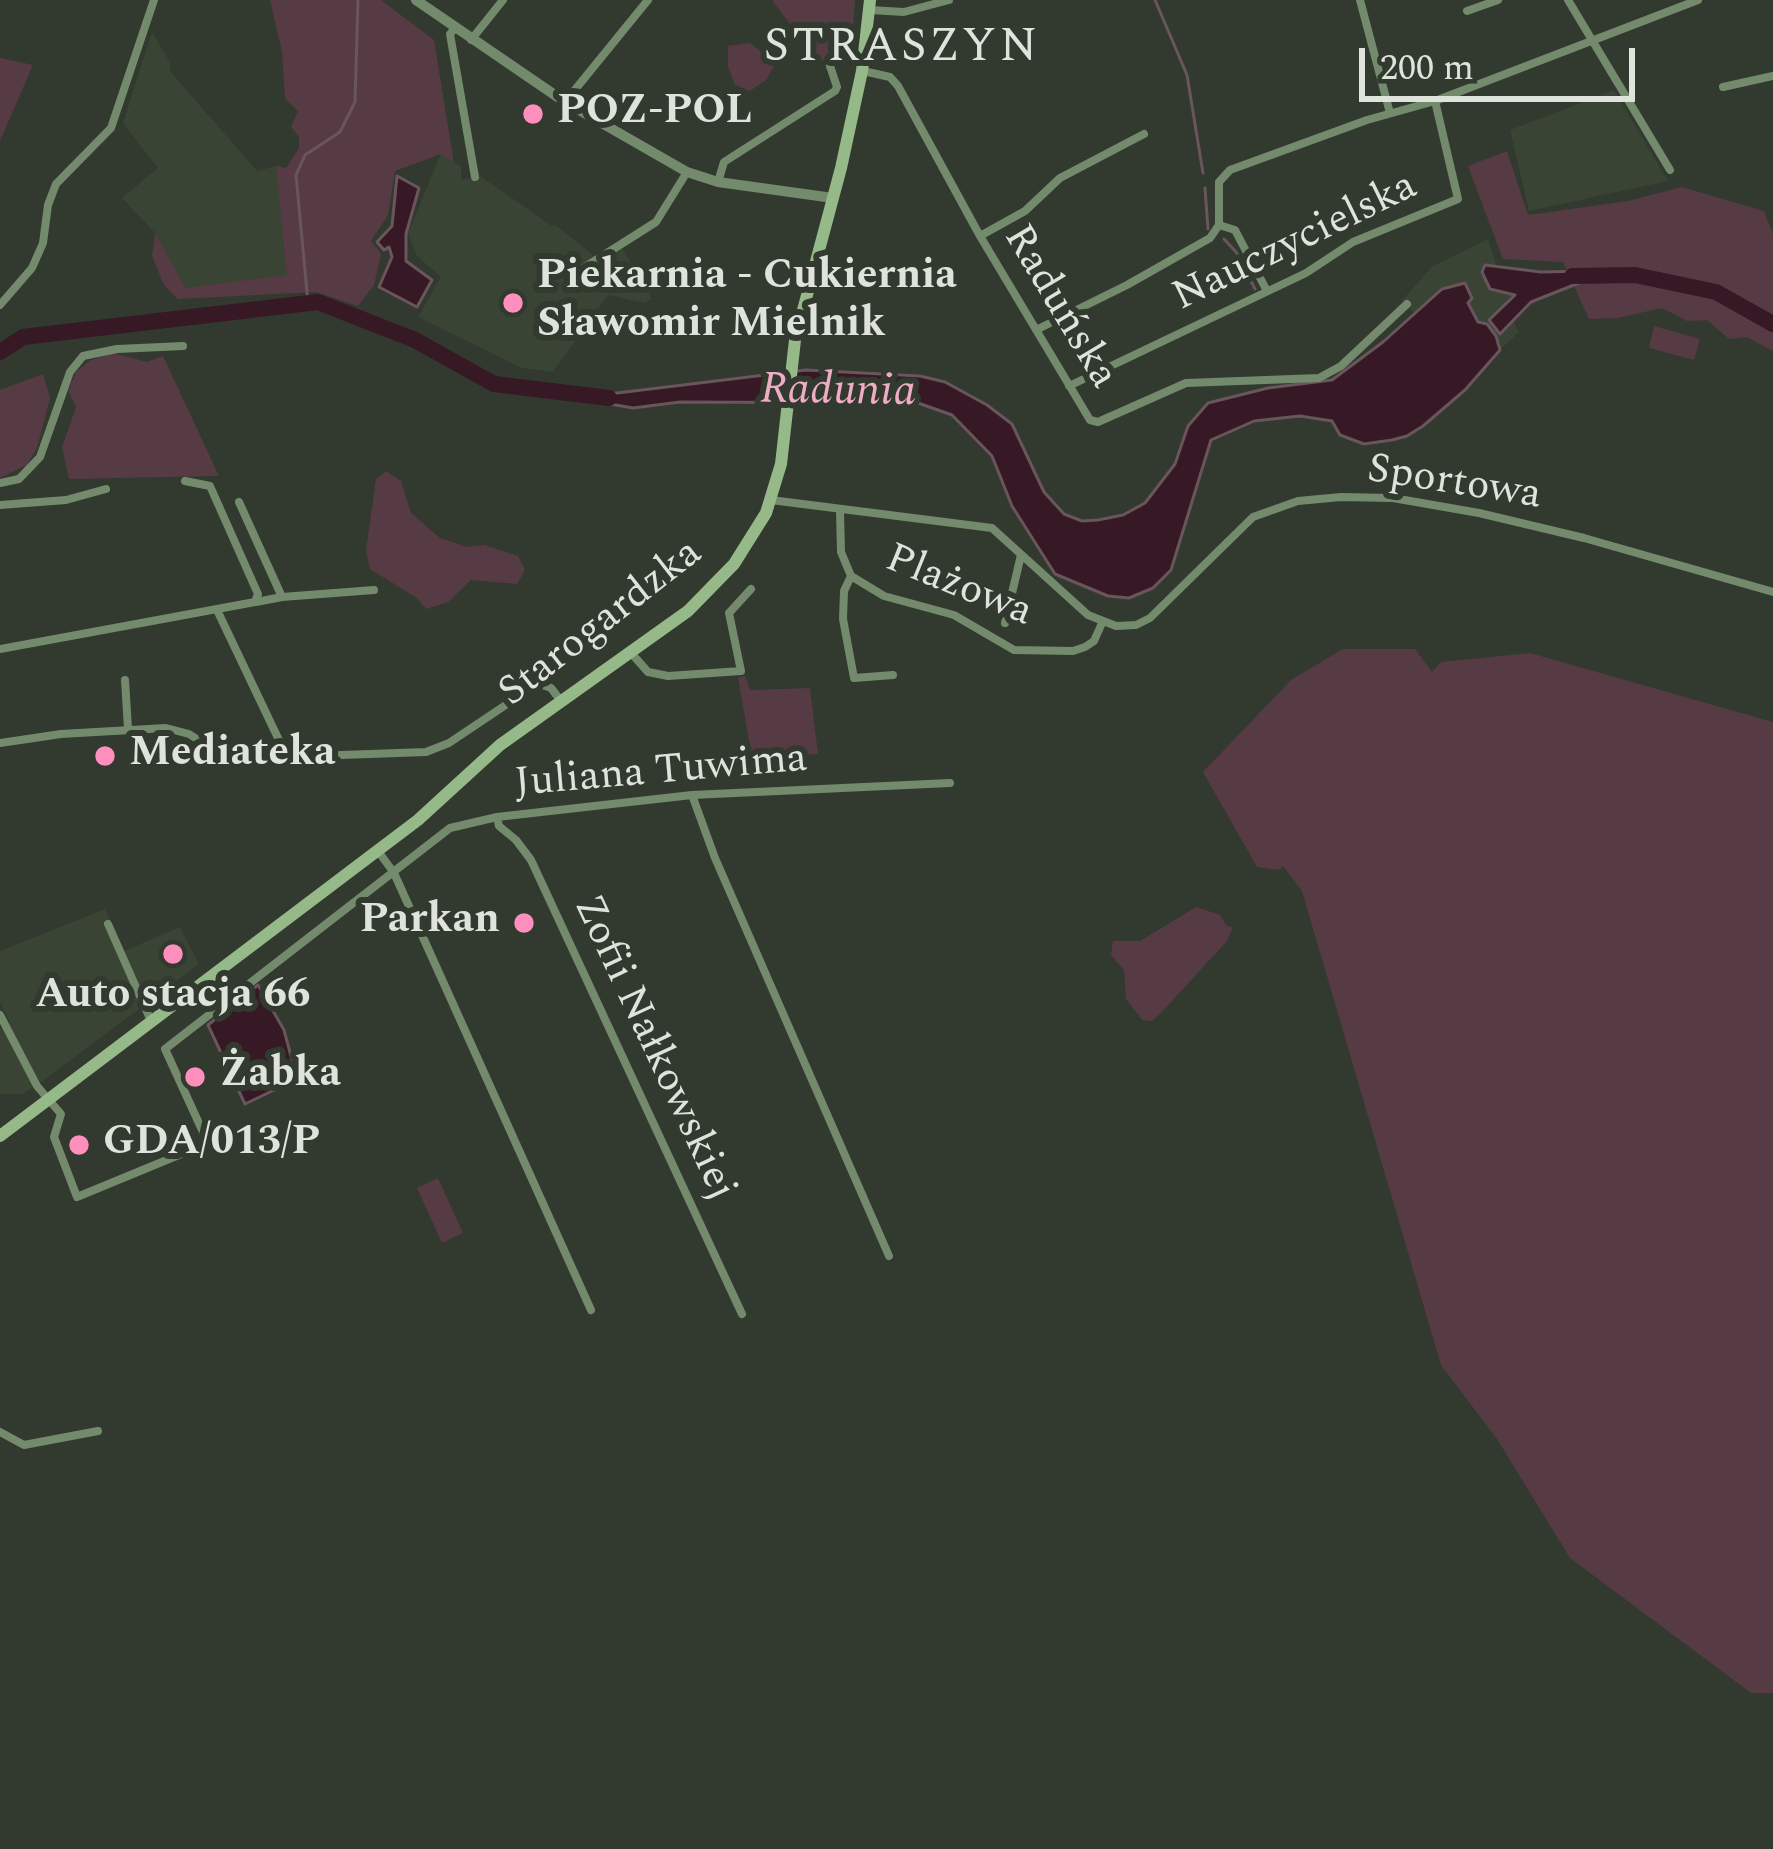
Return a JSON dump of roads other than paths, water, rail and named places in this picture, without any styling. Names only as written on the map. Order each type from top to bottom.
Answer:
[{"type":"main road","name":"Starogardzka","points":[[0,1136],[418,820],[500,746],[632,654],[721,580],[755,533],[782,464],[798,327],[862,70],[870,5]]},
{"type":"street","points":[[0,305],[32,268],[43,244],[56,184],[112,128],[154,0]]},
{"type":"street","points":[[416,0],[565,102],[687,172],[718,182],[833,198]]},
{"type":"street","points":[[472,40],[503,0]]},
{"type":"street","points":[[565,102],[649,0]]},
{"type":"street","points":[[870,5],[904,12],[949,0]]},
{"type":"street","points":[[1360,0],[1390,113]]},
{"type":"street","points":[[1467,11],[1498,0]]},
{"type":"street","points":[[1568,0],[1670,170]]},
{"type":"street","points":[[1036,330],[1210,238],[1219,225],[1219,182],[1225,173],[1435,101],[1698,0]]},
{"type":"street","points":[[455,28],[450,34],[475,177]]},
{"type":"street","points":[[718,182],[724,162],[835,91],[830,67]]},
{"type":"street","name":"Raduńska","points":[[862,70],[890,77],[898,86],[980,236],[1090,420],[1098,422],[1186,383],[1319,378],[1341,366],[1404,309]]},
{"type":"street","points":[[1723,87],[1773,76]]},
{"type":"street","name":"Nauczycielska","points":[[1069,386],[1306,273],[1353,242],[1458,199],[1435,101]]},
{"type":"street","points":[[980,236],[1025,211],[1060,178],[1144,134]]},
{"type":"street","points":[[574,274],[656,222],[687,172]]},
{"type":"street","points":[[1219,225],[1235,230],[1267,291]]},
{"type":"street","points":[[0,483],[19,479],[40,457],[70,372],[83,356],[183,346]]},
{"type":"street","points":[[184,481],[210,486],[258,593],[255,602]]},
{"type":"street","points":[[0,505],[66,500],[106,489]]},
{"type":"street","name":"Sportowa","points":[[1159,610],[1253,517],[1298,501],[1341,497],[1393,497],[1480,513],[1773,592]]},
{"type":"street","name":"Plażowa","points":[[771,500],[978,524],[992,528],[1102,623],[1136,625],[1159,610]]},
{"type":"street","points":[[239,502],[282,596]]},
{"type":"street","points":[[840,511],[841,552],[850,576],[843,619],[854,678],[893,675]]},
{"type":"street","name":"Plażowa","points":[[1005,623],[1021,554]]},
{"type":"street","name":"Plażowa","points":[[850,576],[884,596],[954,616],[1014,650],[1072,651],[1094,641],[1102,623]]},
{"type":"street","points":[[632,654],[648,672],[668,676],[741,671],[729,613],[751,589]]},
{"type":"street","points":[[0,649],[282,596],[374,590]]},
{"type":"street","points":[[217,610],[287,757]]},
{"type":"street","points":[[124,680],[128,729]]},
{"type":"street","points":[[0,743],[128,729],[183,731],[228,759],[426,752],[449,743],[528,690],[543,685],[551,688],[562,703]]},
{"type":"street","name":"Juliana Tuwima","points":[[49,1099],[61,1114],[55,1143],[77,1197],[208,1143],[165,1048],[450,828],[497,817],[692,795],[950,783]]},
{"type":"street","points":[[692,795],[889,1256]]},
{"type":"street","name":"Zofii Nałkowskiej","points":[[497,817],[499,826],[531,860],[742,1315]]},
{"type":"street","points":[[377,850],[394,873],[592,1310]]},
{"type":"street","points":[[108,924],[152,1022]]},
{"type":"street","points":[[0,1015],[49,1099]]},
{"type":"street","points":[[0,1432],[24,1444],[98,1431]]},
{"type":"water","points":[[397,176],[419,188],[406,234],[406,261],[432,280],[417,307],[379,287],[392,257],[389,247],[384,250],[377,242],[392,226]]},
{"type":"water","points":[[1485,265],[1541,272],[1589,271],[1589,279],[1531,302],[1500,334],[1489,320],[1515,295],[1490,289],[1482,272]]},
{"type":"water","points":[[1465,283],[1472,298],[1468,303],[1478,322],[1487,324],[1496,336],[1500,350],[1465,390],[1423,426],[1392,440],[1364,444],[1340,435],[1332,421],[1300,416],[1254,421],[1211,440],[1171,570],[1153,588],[1129,598],[1108,596],[1055,574],[1012,506],[992,456],[952,415],[918,403],[680,402],[633,408],[576,398],[806,370],[920,376],[945,382],[1012,424],[1044,492],[1064,514],[1082,521],[1098,520],[1123,515],[1145,503],[1175,464],[1188,426],[1208,403],[1268,388],[1332,380],[1442,289]]},
{"type":"water","points":[[258,985],[284,1030],[297,1079],[245,1104],[208,1025]]},
{"type":"waterway","points":[[308,303],[296,175],[305,155],[340,132],[355,102],[358,0]]},
{"type":"waterway","points":[[1155,0],[1187,75],[1203,173]]},
{"type":"waterway","points":[[1205,188],[1208,229]]},
{"type":"waterway","points":[[1224,239],[1255,289]]},
{"type":"waterway","name":"Radunia","points":[[1572,276],[1635,275],[1716,292],[1773,324]]},
{"type":"waterway","name":"Radunia","points":[[0,352],[23,337],[318,302],[415,340],[494,384],[609,398]]},
{"type":"place","name":"POZ-POL","points":[[533,114]]},
{"type":"place","name":"Piekarnia - Cukiernia Sławomir Mielnik","points":[[513,303]]},
{"type":"place","name":"Mediateka","points":[[105,756]]},
{"type":"place","name":"Parkan","points":[[524,923]]},
{"type":"place","name":"Auto stacja 66","points":[[173,954]]},
{"type":"place","name":"Żabka","points":[[195,1077]]},
{"type":"place","name":"GDA/013/P","points":[[79,1145]]},
{"type":"district","name":"STRASZYN","points":[[902,51]]}]
